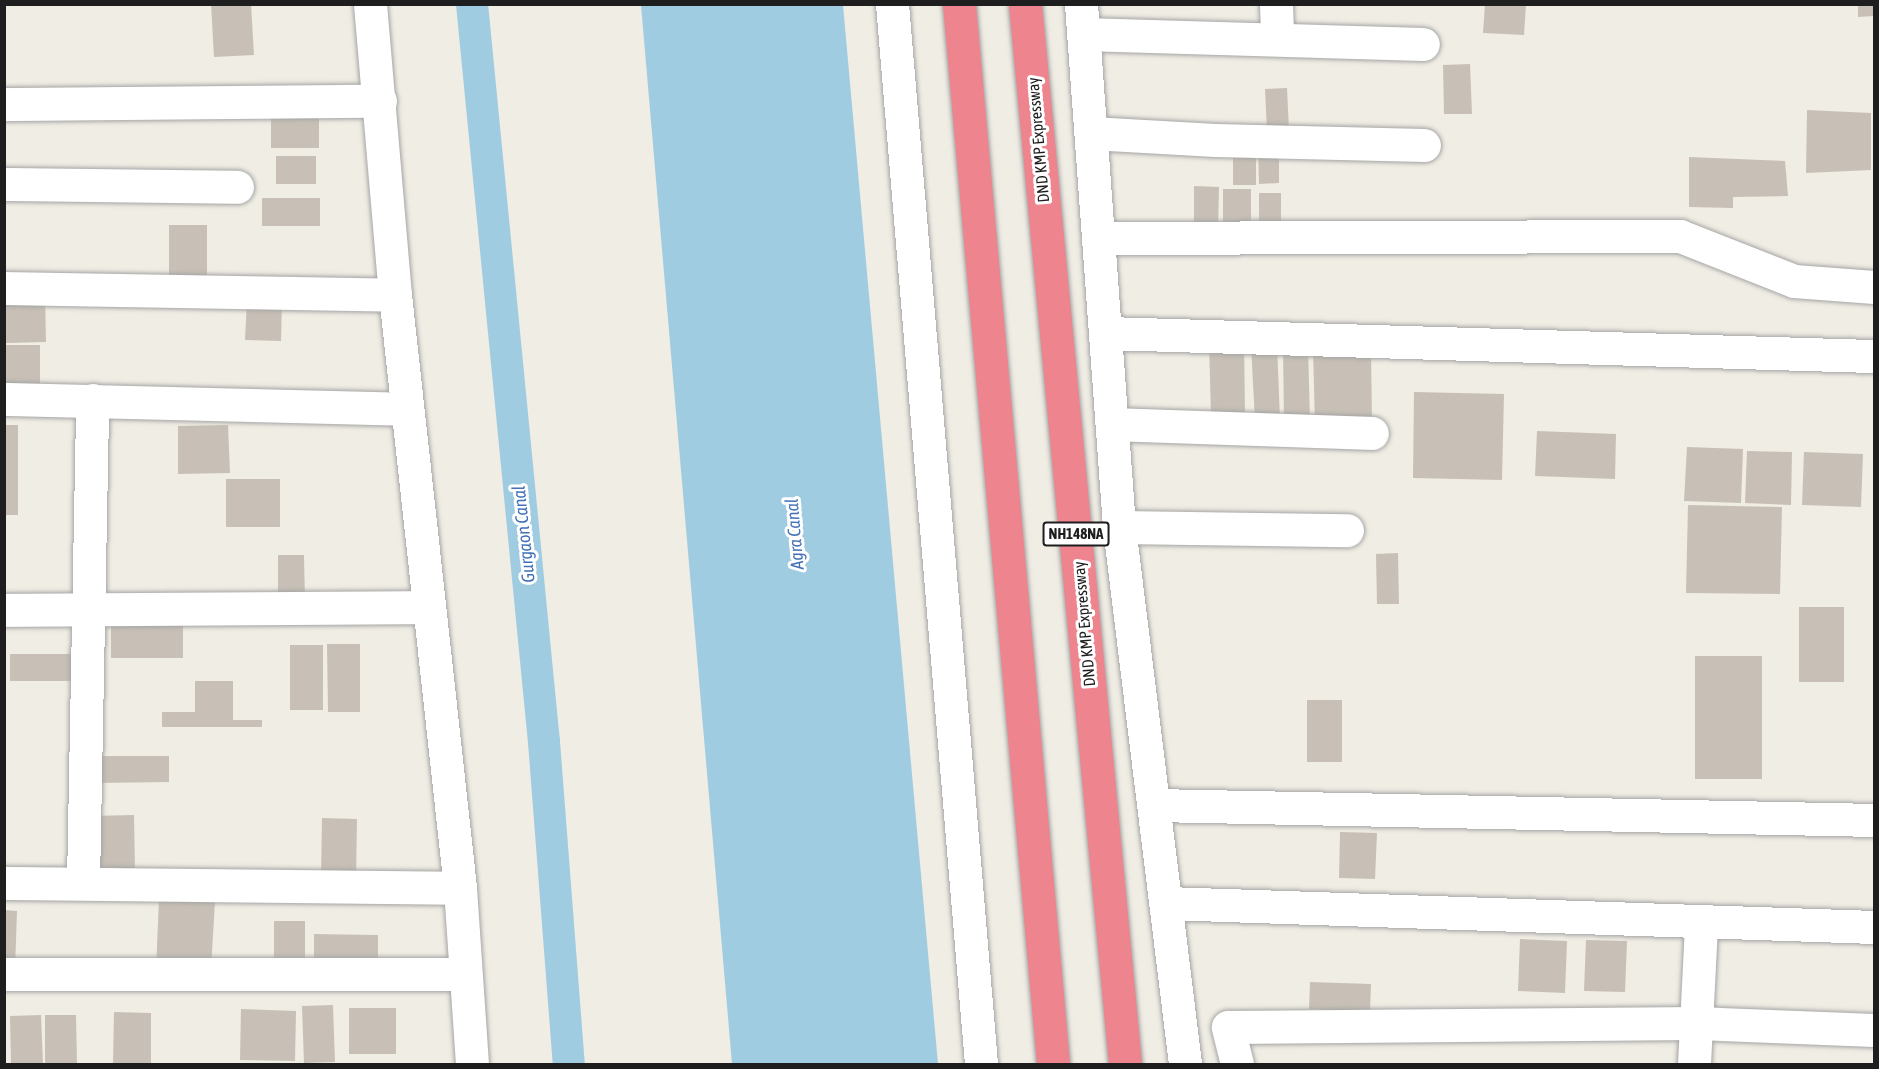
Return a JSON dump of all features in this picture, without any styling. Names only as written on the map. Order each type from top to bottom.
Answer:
[{"type":"highway","points":[[959,4],[1053,1065]]},
{"type":"highway","name":"DND KMP Expressway","points":[[1025,4],[1125,1065]]},
{"type":"street","points":[[370,4],[395,295],[460,888],[472,1065]]},
{"type":"street","points":[[892,4],[981,1065]]},
{"type":"street","points":[[1276,4],[1277,39]]},
{"type":"street","points":[[1185,1065],[1119,527],[1082,19],[1277,39],[1423,44]]},
{"type":"street","points":[[4,104],[380,101]]},
{"type":"street","points":[[1091,133],[1424,145]]},
{"type":"street","points":[[4,184],[237,187]]},
{"type":"street","points":[[1099,238],[1664,235],[1702,243],[1794,281],[1875,287]]},
{"type":"street","points":[[4,288],[395,295]]},
{"type":"street","points":[[1106,333],[1875,356]]},
{"type":"street","points":[[4,399],[407,409]]},
{"type":"street","points":[[83,882],[86,609],[92,400]]},
{"type":"street","points":[[1113,424],[1372,433]]},
{"type":"street","points":[[1119,527],[1347,530]]},
{"type":"street","points":[[4,610],[428,607]]},
{"type":"street","points":[[1154,805],[1875,820]]},
{"type":"street","points":[[4,883],[83,882],[460,888]]},
{"type":"street","points":[[1166,903],[1701,924],[1875,927]]},
{"type":"street","points":[[1694,1065],[1701,924]]},
{"type":"street","points":[[4,974],[465,974]]},
{"type":"street","points":[[1237,1065],[1228,1027],[1697,1023],[1875,1030]]},
{"type":"water","name":"Agra Canal","points":[[641,5],[843,5],[938,1064],[732,1064]]},
{"type":"building","points":[[211,4],[251,4],[254,55],[214,57]]},
{"type":"building","points":[[1485,4],[1526,4],[1524,35],[1483,33]]},
{"type":"building","points":[[1858,4],[1874,4],[1874,16],[1858,17]]},
{"type":"building","points":[[1470,64],[1472,114],[1444,114],[1443,65]]},
{"type":"building","points":[[1287,88],[1289,130],[1267,131],[1265,89]]},
{"type":"building","points":[[1807,110],[1871,113],[1871,170],[1806,173]]},
{"type":"building","points":[[271,114],[319,114],[319,148],[271,148]]},
{"type":"building","points":[[1233,142],[1256,142],[1256,185],[1233,185]]},
{"type":"building","points":[[1279,142],[1279,183],[1259,184],[1258,143]]},
{"type":"building","points":[[276,156],[316,156],[316,184],[276,184]]},
{"type":"building","points":[[1689,157],[1785,161],[1788,196],[1733,197],[1733,208],[1689,207]]},
{"type":"building","points":[[1194,186],[1219,187],[1218,229],[1194,229]]},
{"type":"building","points":[[1223,189],[1251,189],[1251,233],[1223,233]]},
{"type":"building","points":[[1259,193],[1281,193],[1281,234],[1259,235]]},
{"type":"building","points":[[262,198],[320,198],[320,226],[262,226]]},
{"type":"building","points":[[169,225],[207,225],[207,283],[169,283]]},
{"type":"building","points":[[45,296],[46,342],[6,343],[5,297]]},
{"type":"building","points":[[247,300],[282,300],[281,341],[245,340]]},
{"type":"building","points":[[1244,341],[1245,415],[1211,416],[1209,342]]},
{"type":"building","points":[[4,345],[40,345],[40,387],[4,387]]},
{"type":"building","points":[[1277,345],[1280,420],[1255,421],[1251,346]]},
{"type":"building","points":[[1283,346],[1308,346],[1310,422],[1284,422]]},
{"type":"building","points":[[1371,347],[1372,426],[1315,427],[1313,348]]},
{"type":"building","points":[[1414,392],[1504,394],[1502,480],[1413,478]]},
{"type":"building","points":[[4,425],[18,425],[18,515],[4,515]]},
{"type":"building","points":[[228,425],[230,473],[178,474],[178,426]]},
{"type":"building","points":[[1537,431],[1616,434],[1615,479],[1535,476]]},
{"type":"building","points":[[1687,447],[1743,449],[1741,503],[1684,501]]},
{"type":"building","points":[[1747,451],[1792,452],[1791,505],[1745,503]]},
{"type":"building","points":[[1804,452],[1863,454],[1861,507],[1802,505]]},
{"type":"building","points":[[226,479],[280,479],[280,527],[226,527]]},
{"type":"building","points":[[1688,505],[1782,507],[1780,594],[1686,593]]},
{"type":"building","points":[[1398,553],[1399,604],[1377,604],[1376,554]]},
{"type":"building","points":[[278,555],[304,555],[305,602],[278,602]]},
{"type":"building","points":[[1799,607],[1844,607],[1844,682],[1799,682]]},
{"type":"building","points":[[111,613],[183,613],[183,658],[111,658]]},
{"type":"building","points":[[327,644],[360,644],[360,712],[328,712]]},
{"type":"building","points":[[290,645],[323,645],[323,710],[290,710]]},
{"type":"building","points":[[10,654],[78,654],[78,681],[10,681]]},
{"type":"building","points":[[1695,656],[1762,656],[1762,779],[1695,779]]},
{"type":"building","points":[[195,681],[233,681],[233,720],[262,720],[262,727],[162,727],[162,712],[195,712]]},
{"type":"building","points":[[1307,700],[1342,700],[1342,762],[1307,762]]},
{"type":"building","points":[[95,756],[169,756],[169,782],[95,783]]},
{"type":"building","points":[[134,815],[135,872],[91,873],[90,816]]},
{"type":"building","points":[[322,818],[357,819],[356,880],[321,879]]},
{"type":"building","points":[[1340,832],[1377,833],[1375,879],[1339,878]]},
{"type":"building","points":[[159,899],[215,901],[211,969],[156,970]]},
{"type":"building","points":[[4,910],[17,911],[15,969],[4,969]]},
{"type":"building","points":[[274,921],[305,921],[305,960],[274,960]]},
{"type":"building","points":[[314,934],[378,935],[378,964],[314,963]]},
{"type":"building","points":[[1520,939],[1567,941],[1565,993],[1518,991]]},
{"type":"building","points":[[1586,940],[1627,941],[1625,992],[1584,991]]},
{"type":"building","points":[[1310,982],[1371,984],[1370,1012],[1309,1009]]},
{"type":"building","points":[[333,1005],[335,1062],[304,1063],[302,1006]]},
{"type":"building","points":[[349,1008],[396,1008],[396,1054],[349,1054]]},
{"type":"building","points":[[241,1009],[296,1011],[295,1061],[240,1060]]},
{"type":"building","points":[[114,1012],[151,1013],[151,1064],[113,1064]]},
{"type":"building","points":[[41,1015],[43,1064],[11,1064],[10,1016]]},
{"type":"building","points":[[45,1015],[76,1015],[77,1064],[45,1064]]},
{"type":"waterway","name":"Gurgaon Canal","points":[[472,4],[544,742],[569,1064]]}]
